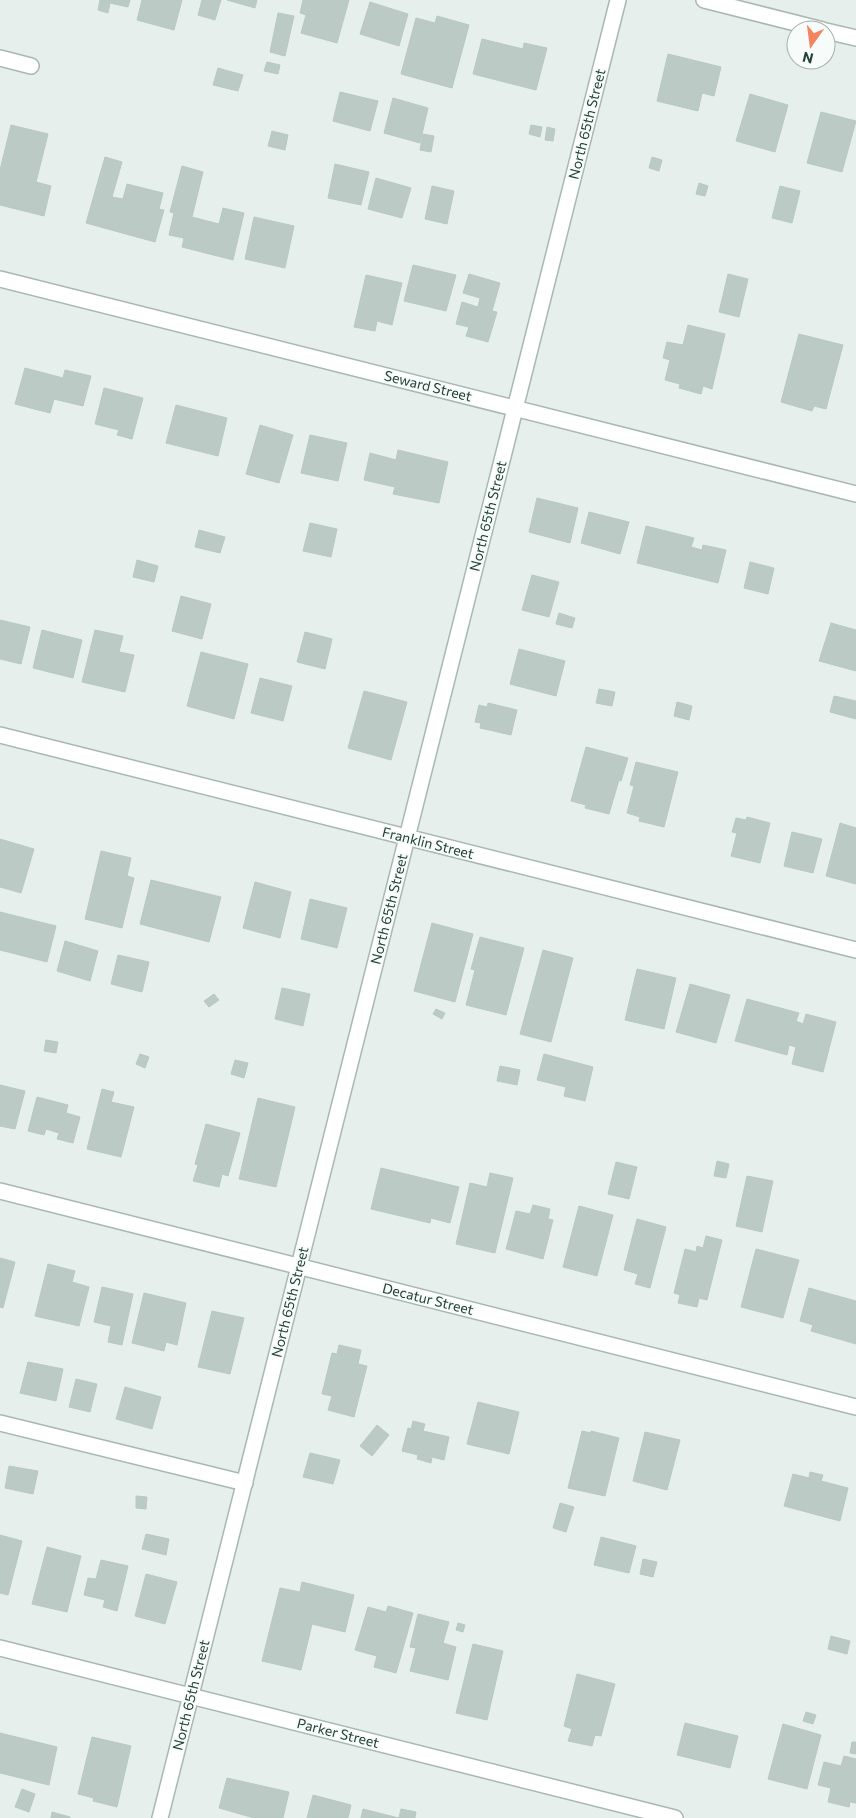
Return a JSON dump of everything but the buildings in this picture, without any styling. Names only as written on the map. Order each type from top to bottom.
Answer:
[{"type":"street","name":"North 65th Street","points":[[160,1818],[618,0]]},
{"type":"street","points":[[704,0],[786,20]]},
{"type":"street","points":[[836,33],[856,38]]},
{"type":"street","points":[[0,58],[32,66]]},
{"type":"street","name":"Seward Street","points":[[0,279],[856,494]]},
{"type":"street","name":"Franklin Street","points":[[0,735],[856,950]]},
{"type":"street","name":"Decatur Street","points":[[0,1191],[856,1407]]},
{"type":"street","points":[[0,1423],[245,1483]]},
{"type":"street","name":"Parker Street","points":[[0,1648],[675,1818]]}]
